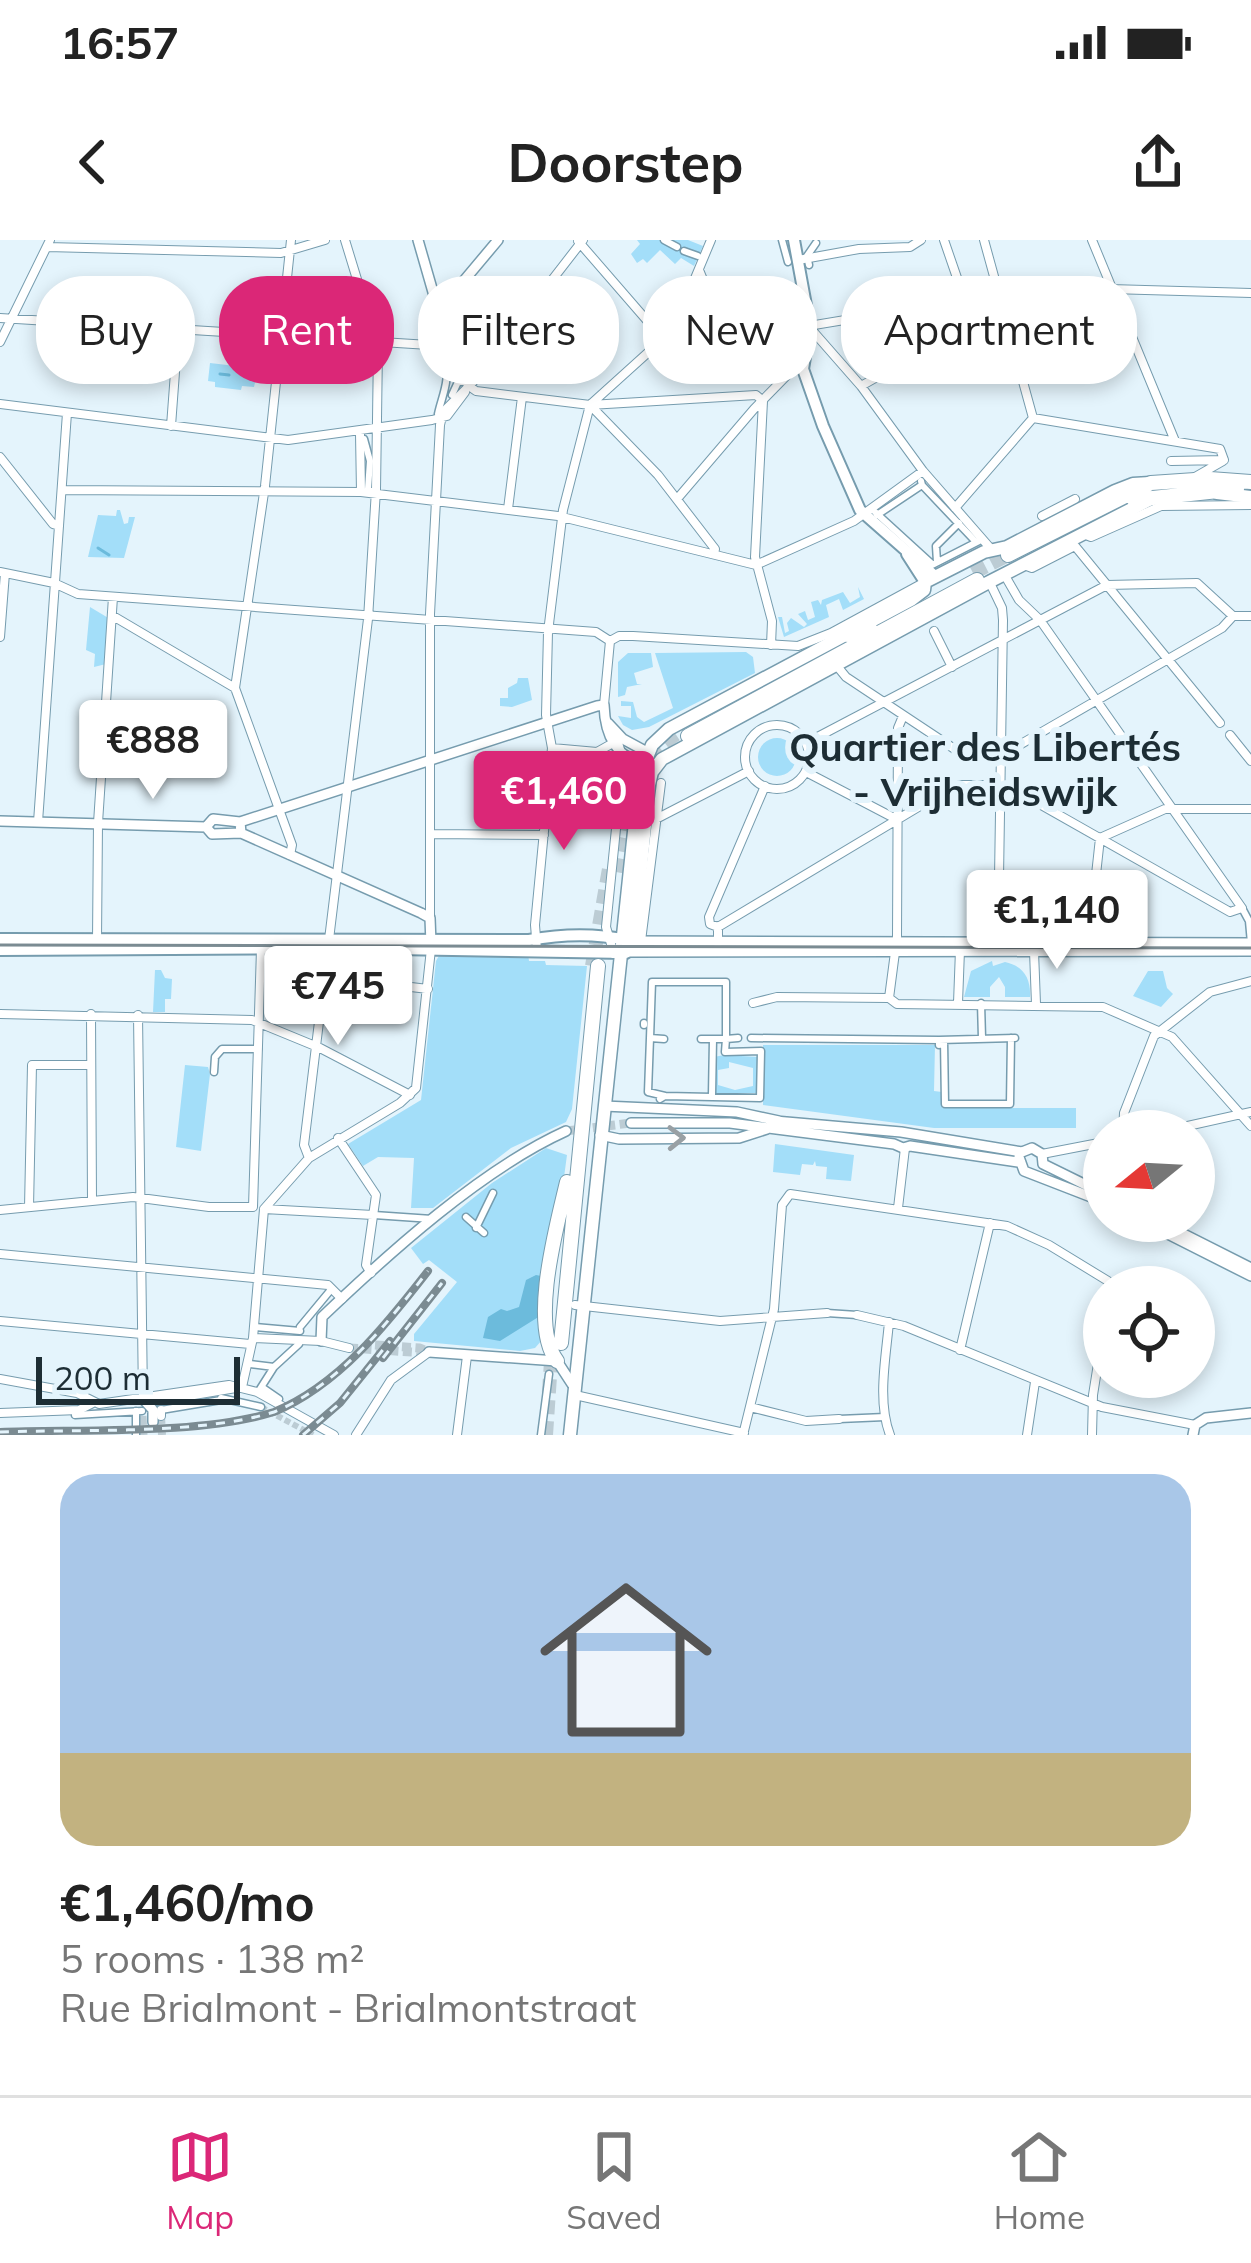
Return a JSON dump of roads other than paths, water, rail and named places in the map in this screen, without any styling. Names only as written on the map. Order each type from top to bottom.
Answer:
[{"type":"highway","points":[[1012,564],[1153,490],[1192,479],[1251,490]]},
{"type":"highway","points":[[1153,490],[1210,485]]},
{"type":"highway","points":[[682,735],[871,630],[983,581]]},
{"type":"highway","points":[[812,663],[837,666],[854,640],[983,581]]},
{"type":"highway","points":[[812,663],[871,630]]},
{"type":"highway","points":[[553,1342],[595,966],[567,1182],[553,1342],[562,1371]]},
{"type":"main road","points":[[794,240],[803,276]]},
{"type":"main road","points":[[810,384],[823,426],[872,514],[908,554],[932,570]]},
{"type":"main road","points":[[652,765],[682,735],[854,640],[924,590],[932,570],[983,544],[1003,549],[1075,503],[1133,484],[1153,490]]},
{"type":"main road","points":[[570,1435],[574,1395],[562,1371],[580,1306],[594,1211],[604,1180],[604,1136],[626,945],[635,928],[657,738],[737,718],[1012,564],[1079,540],[1153,490]]},
{"type":"main road","points":[[983,544],[1012,564]]},
{"type":"main road","points":[[0,939],[97,944],[626,945]]},
{"type":"main road","points":[[0,950],[97,944]]},
{"type":"main road","points":[[537,945],[626,945]]},
{"type":"street","points":[[287,276],[291,240]]},
{"type":"street","points":[[0,342],[5,319],[49,243],[290,252],[325,240]]},
{"type":"street","points":[[345,240],[356,276]]},
{"type":"street","points":[[418,240],[428,276]]},
{"type":"street","points":[[468,276],[498,240]]},
{"type":"street","points":[[664,240],[698,256]]},
{"type":"street","points":[[696,276],[711,240]]},
{"type":"street","points":[[782,240],[801,261]]},
{"type":"street","points":[[801,261],[910,247],[921,240]]},
{"type":"street","points":[[944,240],[956,276]]},
{"type":"street","points":[[984,240],[994,276]]},
{"type":"street","points":[[1092,240],[1108,276]]},
{"type":"street","points":[[552,276],[580,241],[643,315]]},
{"type":"street","points":[[801,261],[816,241],[832,254]]},
{"type":"street","points":[[699,270],[701,276]]},
{"type":"street","points":[[1137,290],[1251,293]]},
{"type":"street","points":[[5,319],[36,321]]},
{"type":"street","points":[[817,335],[861,386],[923,480],[983,544]]},
{"type":"street","points":[[1137,346],[1175,441]]},
{"type":"street","points":[[537,945],[552,748],[548,628],[563,517],[590,405],[643,357]]},
{"type":"street","points":[[171,426],[174,384]]},
{"type":"street","points":[[276,384],[235,688],[292,845],[290,857]]},
{"type":"street","points":[[309,1158],[304,1145],[368,616],[366,436],[372,384]]},
{"type":"street","points":[[451,384],[452,392]]},
{"type":"street","points":[[242,1387],[253,1336],[264,1209],[309,1158],[410,1095],[420,1077],[431,945],[430,620],[438,415],[452,392],[466,384]]},
{"type":"street","points":[[466,384],[476,391],[590,405],[756,395],[763,401]]},
{"type":"street","points":[[0,404],[270,439],[366,436],[438,415],[466,384]]},
{"type":"street","points":[[677,499],[779,384]]},
{"type":"street","points":[[861,386],[865,384]]},
{"type":"street","points":[[1023,384],[1033,418]]},
{"type":"street","points":[[508,509],[522,397]]},
{"type":"street","points":[[763,401],[756,565],[772,621],[772,645]]},
{"type":"street","points":[[590,405],[677,499],[715,549],[714,554]]},
{"type":"street","points":[[38,821],[67,412]]},
{"type":"street","points":[[1033,418],[1220,449],[1224,460]]},
{"type":"street","points":[[956,508],[1033,418]]},
{"type":"street","points":[[366,436],[369,491]]},
{"type":"street","points":[[0,457],[59,526]]},
{"type":"street","points":[[1171,460],[1224,460]]},
{"type":"street","points":[[1192,479],[1224,460]]},
{"type":"street","points":[[62,490],[369,491],[563,517],[756,565],[872,514],[923,480]]},
{"type":"street","points":[[872,514],[894,493],[923,480]]},
{"type":"street","points":[[923,480],[956,508],[983,544]]},
{"type":"street","points":[[1251,490],[1161,506],[1079,540],[1107,585],[1251,761]]},
{"type":"street","points":[[872,514],[932,570]]},
{"type":"street","points":[[932,570],[935,546],[959,523]]},
{"type":"street","points":[[932,570],[812,642],[772,645],[620,635],[610,641],[604,705],[616,742],[606,927],[626,945],[1251,947],[1246,914],[1040,620],[1019,600],[1012,564]]},
{"type":"street","points":[[0,637],[3,572],[84,595],[596,632],[610,641]]},
{"type":"street","points":[[983,581],[1003,608],[998,946]]},
{"type":"street","points":[[806,742],[1107,585],[1197,583],[1233,616],[1251,616]]},
{"type":"street","points":[[97,944],[98,824],[112,597]]},
{"type":"street","points":[[1003,608],[1019,600]]},
{"type":"street","points":[[1026,626],[1027,609]]},
{"type":"street","points":[[113,616],[235,688]]},
{"type":"street","points":[[837,666],[959,752],[1010,752],[1222,628],[1233,616]]},
{"type":"street","points":[[1003,620],[1015,631]]},
{"type":"street","points":[[934,631],[952,667]]},
{"type":"street","points":[[607,654],[624,640],[640,638]]},
{"type":"street","points":[[770,701],[782,725]]},
{"type":"street","points":[[240,828],[279,808],[604,705]]},
{"type":"street","points":[[890,998],[896,946],[898,728],[903,716]]},
{"type":"street","points":[[737,718],[750,742]]},
{"type":"street","points":[[782,725],[806,742],[806,772],[788,787],[765,786],[749,771],[750,742],[763,728],[782,725]]},
{"type":"street","points":[[552,748],[597,752],[616,742]]},
{"type":"street","points":[[616,742],[652,765]]},
{"type":"street","points":[[616,742],[652,765]]},
{"type":"street","points":[[626,945],[656,819],[652,765]]},
{"type":"street","points":[[656,819],[749,771]]},
{"type":"street","points":[[806,772],[897,820]]},
{"type":"street","points":[[765,786],[710,924],[718,926],[955,785],[1001,785],[1230,912],[1246,914]]},
{"type":"street","points":[[1100,838],[1172,808],[1251,809]]},
{"type":"street","points":[[0,820],[206,826],[213,818],[430,918]]},
{"type":"street","points":[[432,834],[544,835]]},
{"type":"street","points":[[1088,946],[1100,838]]},
{"type":"street","points":[[718,926],[718,945]]},
{"type":"street","points":[[253,1208],[261,944]]},
{"type":"street","points":[[626,945],[718,945]]},
{"type":"street","points":[[958,1003],[960,946]]},
{"type":"street","points":[[1034,946],[1036,1004]]},
{"type":"street","points":[[326,977],[428,989]]},
{"type":"street","points":[[726,980],[724,1053],[761,1052],[762,1095],[663,1098],[648,1092],[650,1038],[646,1024],[652,982],[726,980]]},
{"type":"street","points":[[1125,1110],[1154,1036],[1210,992],[1251,981]]},
{"type":"street","points":[[753,1003],[777,998],[890,998],[897,1004],[1103,1007],[1172,1036],[1248,1113],[1251,1126]]},
{"type":"street","points":[[981,1003],[982,1039]]},
{"type":"street","points":[[0,1014],[260,1022],[410,1095]]},
{"type":"street","points":[[91,1014],[92,1200]]},
{"type":"street","points":[[138,1015],[142,1332],[149,1410]]},
{"type":"street","points":[[650,1038],[664,1039]]},
{"type":"street","points":[[701,1039],[738,1038]]},
{"type":"street","points":[[752,1038],[941,1042],[1013,1038],[1010,1104],[945,1104],[941,1042]]},
{"type":"street","points":[[712,1097],[713,1039]]},
{"type":"street","points":[[214,1072],[215,1057],[222,1049],[258,1049]]},
{"type":"street","points":[[29,1207],[32,1065],[90,1065]]},
{"type":"street","points":[[608,1107],[737,1112],[775,1124]]},
{"type":"street","points":[[1215,1120],[1248,1113]]},
{"type":"street","points":[[631,1123],[775,1124],[1020,1157],[1032,1148],[1040,1163],[1083,1187]]},
{"type":"street","points":[[604,1136],[734,1138],[775,1124]]},
{"type":"street","points":[[321,1341],[321,1320],[371,1273],[527,1150],[566,1131]]},
{"type":"street","points":[[338,1138],[375,1190],[366,1265],[371,1273]]},
{"type":"street","points":[[898,1208],[905,1141]]},
{"type":"street","points":[[1020,1157],[1024,1171],[1083,1149]]},
{"type":"street","points":[[466,1217],[480,1231],[494,1193]]},
{"type":"street","points":[[574,1395],[744,1434],[771,1316],[782,1205],[790,1194],[990,1223],[1049,1244],[1083,1267]]},
{"type":"street","points":[[0,1210],[141,1198],[209,1207],[436,1220]]},
{"type":"street","points":[[960,1350],[990,1223]]},
{"type":"street","points":[[1187,1242],[1251,1272]]},
{"type":"street","points":[[1196,1242],[1251,1272]]},
{"type":"street","points":[[0,1254],[328,1285],[342,1299]]},
{"type":"street","points":[[369,1258],[380,1259]]},
{"type":"street","points":[[247,1403],[328,1292]]},
{"type":"street","points":[[580,1306],[720,1321],[857,1315],[889,1322],[1094,1405],[1194,1430],[1205,1418],[1251,1413]]},
{"type":"street","points":[[0,1321],[351,1346]]},
{"type":"street","points":[[889,1322],[885,1417],[890,1435]]},
{"type":"street","points":[[253,1336],[299,1335],[316,1328]]},
{"type":"street","points":[[529,1360],[553,1342]]},
{"type":"street","points":[[356,1435],[391,1380],[429,1352],[529,1360],[562,1371],[542,1435]]},
{"type":"street","points":[[457,1435],[467,1356]]},
{"type":"street","points":[[250,1364],[274,1366]]},
{"type":"street","points":[[0,1378],[77,1393],[94,1403],[149,1410]]},
{"type":"street","points":[[1027,1435],[1035,1382]]},
{"type":"street","points":[[136,1435],[154,1401],[242,1387],[334,1435]]},
{"type":"street","points":[[259,1390],[279,1400]]},
{"type":"street","points":[[76,1414],[149,1410],[220,1397],[261,1407]]},
{"type":"street","points":[[1092,1435],[1095,1398]]},
{"type":"street","points":[[0,1413],[79,1410],[94,1403]]},
{"type":"street","points":[[750,1407],[806,1421],[885,1417]]},
{"type":"waterway","points":[[98,548],[109,555]]},
{"type":"tunnel","points":[[973,573],[1008,555]]},
{"type":"tunnel","points":[[619,811],[642,763],[684,729]]},
{"type":"tunnel","points":[[616,872],[630,800]]},
{"type":"tunnel","points":[[592,966],[610,863]]},
{"type":"tunnel","points":[[566,1131],[631,1123]]},
{"type":"tunnel","points":[[375,1345],[429,1352]]},
{"type":"tunnel","points":[[546,1435],[552,1347]]},
{"type":"tunnel","points":[[349,1348],[427,1353]]},
{"type":"tunnel","points":[[261,1407],[313,1435]]},
{"type":"tunnel","points":[[142,1416],[143,1435]]},
{"type":"tunnel","points":[[161,1416],[162,1435]]},
{"type":"tram line","points":[[0,945],[1251,948]]},
{"type":"railway","points":[[0,1432],[176,1428],[274,1412],[340,1370],[428,1271]]},
{"type":"railway","points":[[383,1358],[442,1283]]},
{"type":"railway","points":[[303,1435],[340,1403],[390,1341]]},
{"type":"district","name":"Quartier des Libertés - Vrijheidswijk","points":[[985,768]]}]
